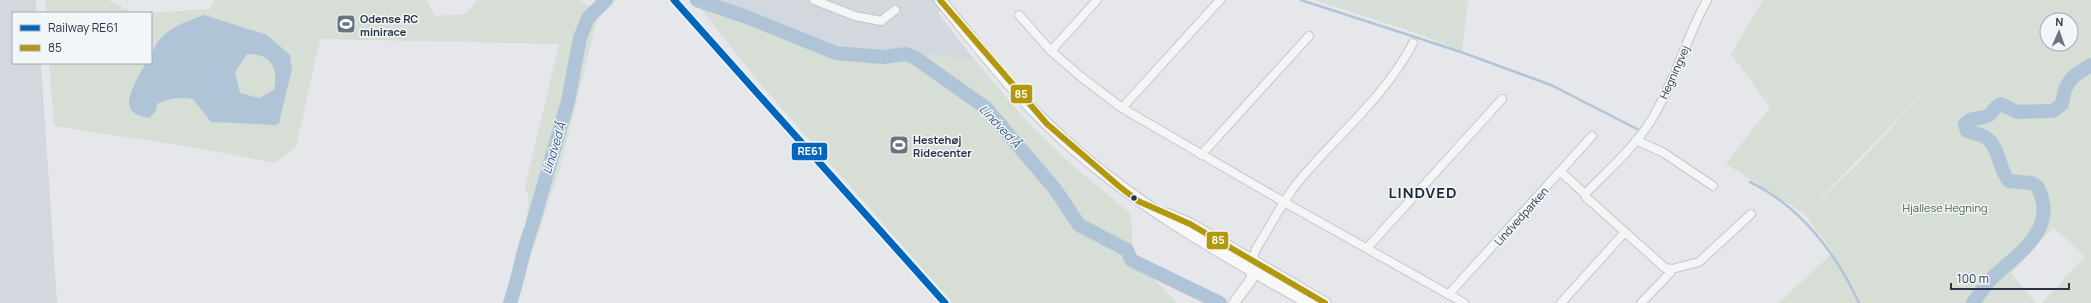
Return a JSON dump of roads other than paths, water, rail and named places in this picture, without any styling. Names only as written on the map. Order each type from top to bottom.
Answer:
[{"type":"main road","points":[[940,0],[991,61],[1047,124],[1105,176],[1138,201],[1190,224],[1309,303]]},
{"type":"main road","points":[[1253,266],[1325,303]]},
{"type":"street","points":[[814,0],[855,16],[881,22],[895,10]]},
{"type":"street","points":[[1051,51],[1097,0]]},
{"type":"street","points":[[1122,108],[1220,0]]},
{"type":"street","name":"Hegningvej","points":[[1585,194],[1636,140],[1663,100],[1707,0]]},
{"type":"street","points":[[1019,15],[1051,51],[1086,82],[1122,108],[1201,155],[1464,303]]},
{"type":"street","points":[[1201,155],[1309,36]]},
{"type":"street","points":[[1235,301],[1248,285],[1256,249],[1284,202],[1298,182],[1384,89],[1401,65],[1413,43]]},
{"type":"street","points":[[1368,248],[1502,99]]},
{"type":"street","name":"Lindvedparken","points":[[1449,294],[1592,136]]},
{"type":"street","points":[[1636,140],[1664,153],[1714,186]]},
{"type":"street","points":[[1561,172],[1585,194],[1586,197],[1665,268],[1672,269],[1699,262],[1751,214]]},
{"type":"street","points":[[1561,303],[1625,232]]},
{"type":"street","points":[[1641,303],[1670,273],[1672,269]]},
{"type":"water","points":[[204,15],[267,35],[290,55],[292,69],[279,123],[276,125],[211,122],[193,99],[188,98],[175,98],[157,104],[156,111],[149,118],[138,115],[131,110],[129,104],[132,91],[137,78],[145,64],[152,64],[152,53],[156,44],[169,31]],"holes":[[[247,54],[262,56],[271,63],[274,69],[274,90],[259,98],[240,93],[235,72]]]},
{"type":"waterway","name":"Lindved Å","points":[[510,303],[568,101],[580,38],[588,18],[606,0]]},
{"type":"waterway","name":"Lindved Å","points":[[697,0],[744,16],[836,53],[883,57],[906,54],[914,57],[986,108],[1055,189],[1079,225],[1127,250],[1131,260],[1220,303]]},
{"type":"waterway","points":[[1301,0],[1461,52],[1551,85],[1637,129]]},
{"type":"waterway","name":"Lindved Å","points":[[1973,303],[1991,279],[2015,258],[2034,237],[2040,226],[2043,214],[2043,201],[2037,186],[2031,183],[2009,181],[2005,176],[1994,146],[1985,137],[1967,131],[1965,124],[1970,120],[1989,115],[2001,104],[2017,112],[2053,111],[2062,104],[2065,89],[2069,82],[2074,76],[2091,65]]},
{"type":"waterway","points":[[1750,182],[1785,204],[1815,233],[1839,266],[1859,303]]},
{"type":"rail line","name":"RE61","points":[[674,0],[945,303]]},
{"type":"place","name":"Odense RC minirace","points":[[346,24]]},
{"type":"place","name":"Hestehøj Ridecenter","points":[[899,145]]},
{"type":"district","name":"LINDVED","points":[[1423,192]]},
{"type":"park label","name":"Hjallese Hegning","points":[[1945,207]]}]
